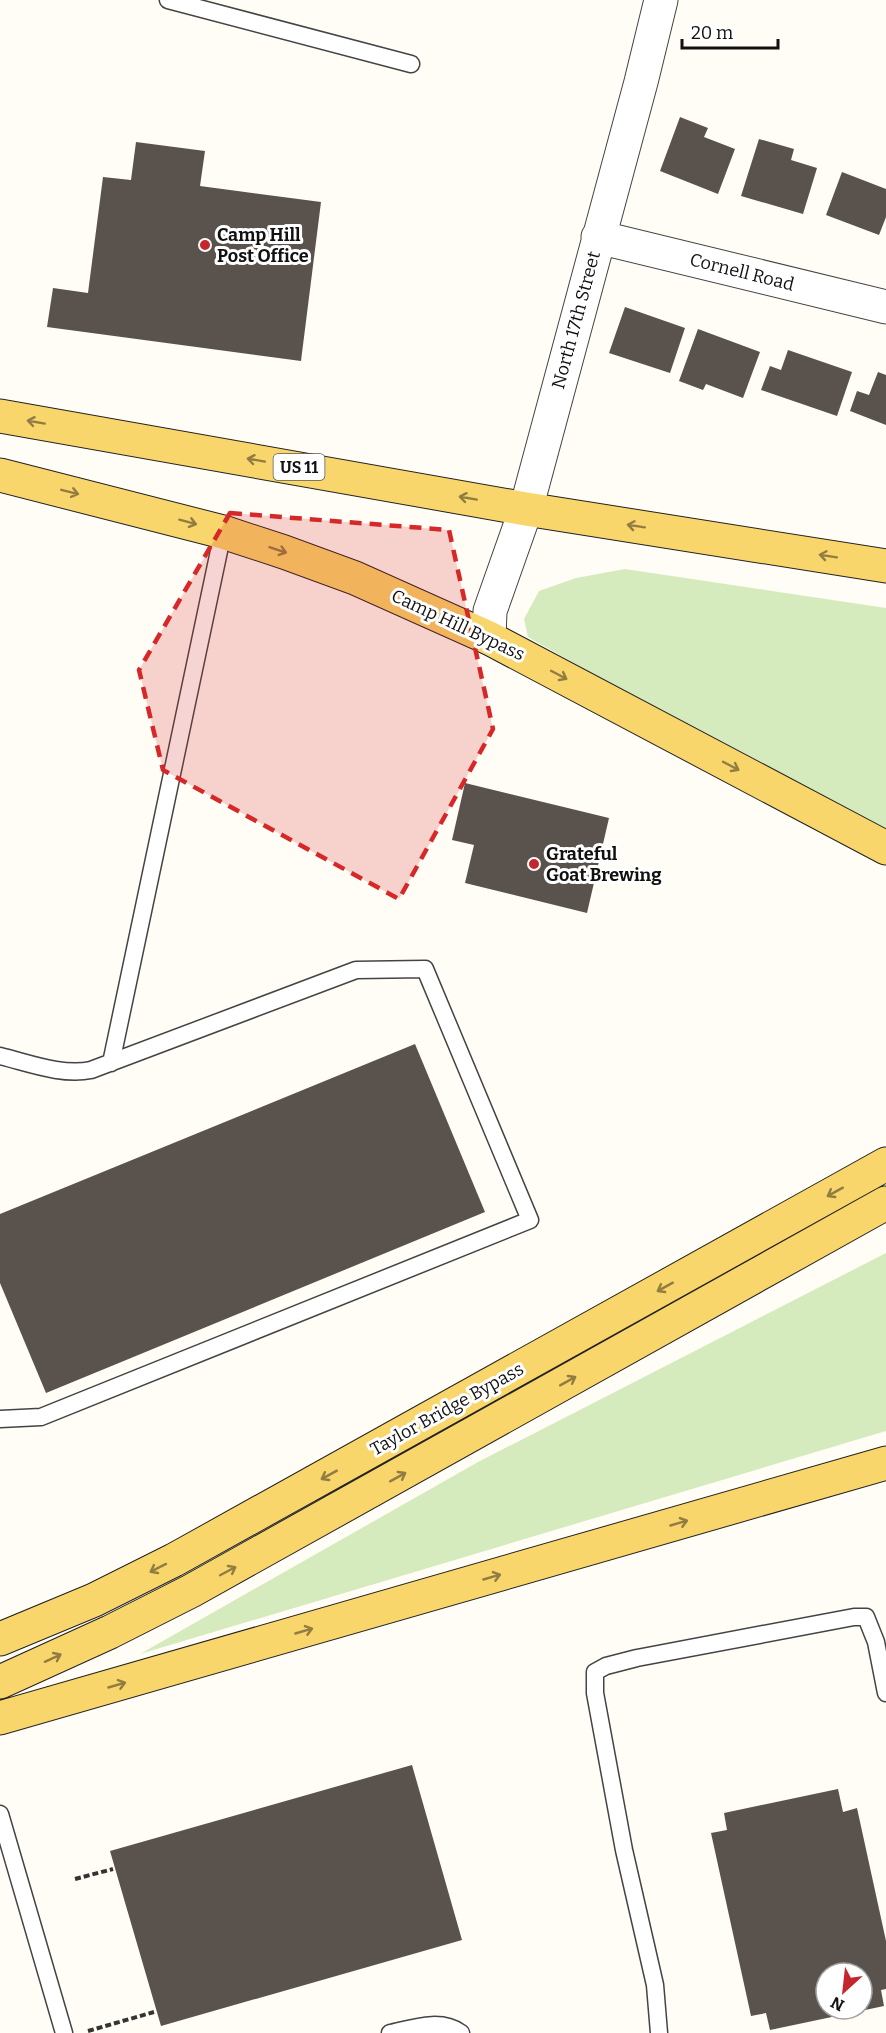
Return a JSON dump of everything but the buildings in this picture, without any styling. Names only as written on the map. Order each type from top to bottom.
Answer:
[{"type":"main road","name":"US 11","points":[[0,416],[526,508],[886,566]]},
{"type":"main road","name":"Camp Hill Bypass","points":[[0,475],[223,532],[355,578],[489,638],[886,848]]},
{"type":"main road","name":"Taylor Bridge Bypass","points":[[0,1639],[94,1600],[174,1560],[886,1164]]},
{"type":"main road","points":[[0,1682],[191,1592],[886,1203]]},
{"type":"main road","points":[[0,1718],[886,1464]]},
{"type":"street","name":"North 17th Street","points":[[489,638],[490,611],[526,508],[661,0]]},
{"type":"street","name":"Cornell Road","points":[[598,237],[886,307]]},
{"type":"lane","points":[[168,0],[411,64]]},
{"type":"lane","points":[[111,1063],[223,532]]},
{"type":"lane","points":[[0,1056],[79,1072],[111,1063],[356,970],[425,969],[530,1220],[41,1417],[0,1419]]},
{"type":"lane","points":[[659,2033],[655,1985],[624,1850],[595,1693],[595,1672],[606,1666],[637,1658],[854,1617],[866,1617],[876,1642],[886,1693]]},
{"type":"lane","points":[[0,1814],[64,2033]]},
{"type":"lane","points":[[390,2033],[440,2024],[454,2028],[461,2033]]},
{"type":"path","points":[[75,1879],[113,1869]]},
{"type":"path","points":[[81,2033],[154,2012]]},
{"type":"highlighted area","points":[[230,513],[449,530],[493,729],[399,899],[163,770],[139,670]]},
{"type":"green space","points":[[625,569],[886,608],[886,829],[692,730],[528,637],[524,619],[539,591],[576,578]]},
{"type":"green space","points":[[886,1253],[886,1431],[140,1654],[478,1462]]},
{"type":"place","name":"Camp Hill Post Office","points":[[205,245]]},
{"type":"place","name":"Grateful Goat Brewing","points":[[534,864]]}]
